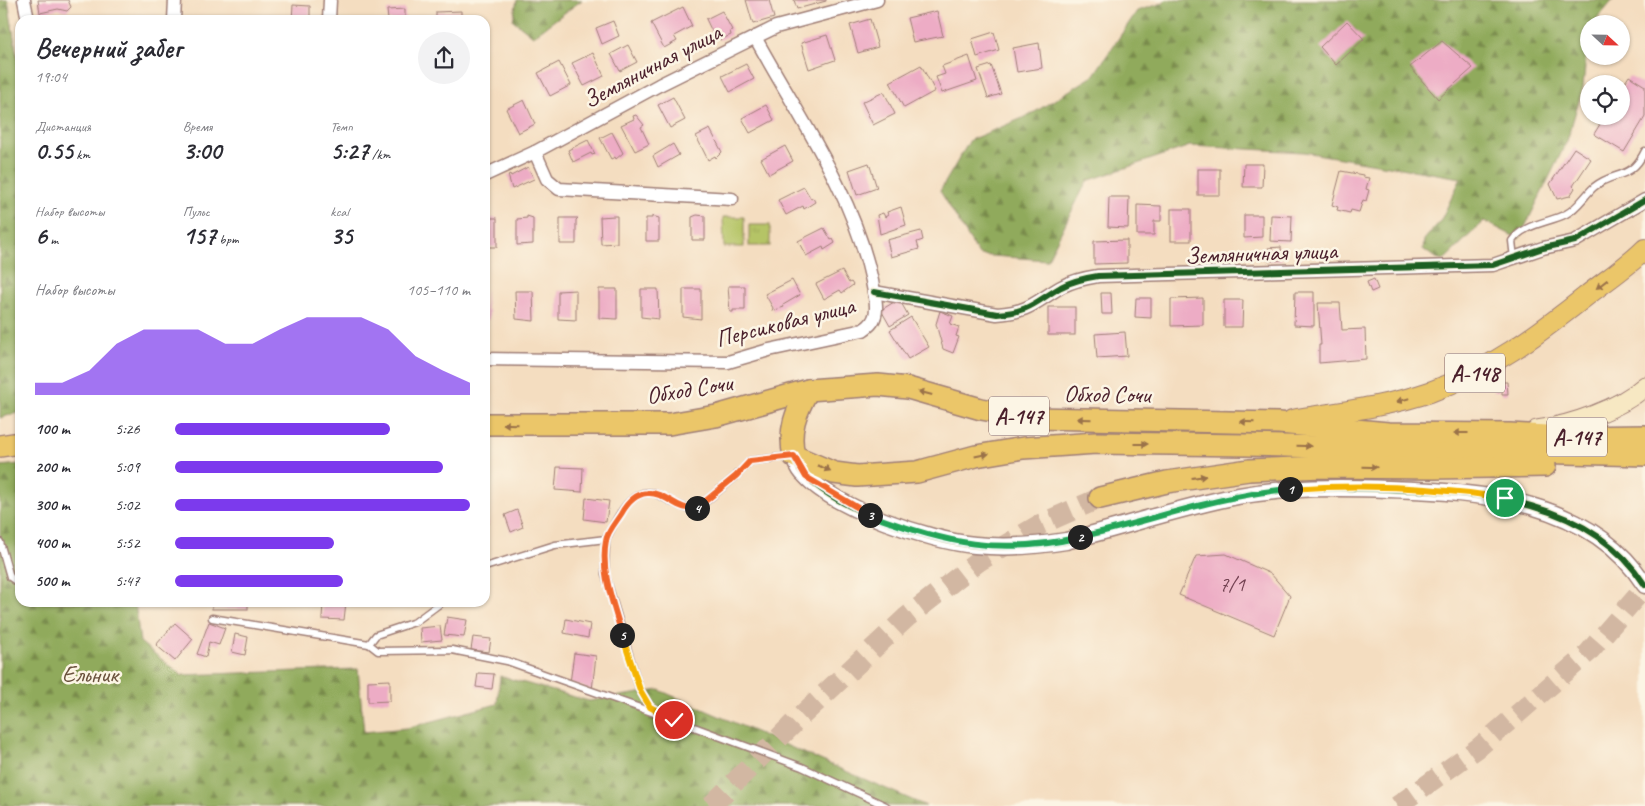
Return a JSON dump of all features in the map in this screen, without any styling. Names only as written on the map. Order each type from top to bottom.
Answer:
[{"type":"highway","name":"Обход Сочи","points":[[490,424],[669,424],[716,416],[808,390],[878,385],[908,388],[981,409],[1034,418],[1279,423],[1388,433],[1510,434],[1567,437],[1645,436]]},
{"type":"highway","points":[[794,456],[792,444],[793,422],[808,390]]},
{"type":"highway","points":[[0,446],[15,444]]},
{"type":"highway","name":"А-147","points":[[794,456],[834,473],[858,476],[917,472],[976,456],[1023,448],[1096,444],[1247,445],[1645,454]]},
{"type":"highway","name":"А-147","points":[[1100,498],[1168,482],[1231,473],[1322,466],[1434,468],[1645,465]]},
{"type":"main road","name":"А-148","points":[[1279,423],[1393,403],[1452,384],[1511,353],[1643,252]]},
{"type":"main road","name":"А-147","points":[[1510,434],[1559,427],[1631,398],[1645,386]]},
{"type":"street","points":[[24,0],[27,15]]},
{"type":"street","points":[[174,15],[175,0]]},
{"type":"street","points":[[329,15],[330,0]]},
{"type":"street","name":"Земляничная улица","points":[[490,173],[535,152],[659,85],[755,37],[792,21],[877,0]]},
{"type":"street","name":"Персиковая улица","points":[[490,359],[728,362],[770,350],[863,330],[872,323],[875,314],[874,292],[863,244],[854,220],[804,120],[755,37]]},
{"type":"street","points":[[535,152],[548,179],[559,190],[732,199]]},
{"type":"street","name":"Земляничная улица","points":[[874,292],[997,314],[1014,313],[1027,308],[1068,284],[1098,276],[1493,265],[1576,240],[1645,200]]},
{"type":"street","points":[[794,456],[806,477],[869,515],[943,540],[999,547],[1066,541],[1210,502],[1273,491],[1349,488],[1478,494],[1528,504],[1571,520],[1615,549],[1626,559],[1645,585]]},
{"type":"lane","points":[[1514,258],[1512,241],[1521,231],[1571,211],[1598,184],[1633,168],[1640,162],[1645,150]]},
{"type":"lane","points":[[674,720],[650,707],[640,690],[605,574],[606,539],[623,509],[643,493],[652,493],[682,507],[694,509],[721,489],[750,461],[794,456]]},
{"type":"lane","points":[[490,565],[555,545],[606,539]]},
{"type":"lane","points":[[0,542],[10,577],[15,580]]},
{"type":"lane","points":[[369,644],[376,634],[415,622],[435,607]]},
{"type":"lane","points":[[212,618],[369,644],[378,651],[452,650],[507,661],[802,767],[886,806]]},
{"type":"green space","points":[[0,0],[8,0],[15,44],[15,414],[0,418]]},
{"type":"green space","points":[[517,0],[582,0],[533,36],[513,20]]},
{"type":"green space","points":[[1165,0],[1613,0],[1600,15],[1580,15],[1580,65],[1585,65],[1584,75],[1580,75],[1580,97],[1567,141],[1519,239],[1484,221],[1443,261],[1423,249],[1424,240],[1441,220],[1461,178],[1304,152],[1190,146],[1087,181],[1047,260],[979,255],[940,191],[970,140],[1030,115],[1093,76],[1137,11],[1163,3]]},
{"type":"green space","points":[[723,217],[744,217],[744,247],[724,247]]},
{"type":"green space","points":[[749,225],[770,225],[770,246],[749,246]]},
{"type":"green space","name":"Ельник","points":[[15,464],[15,607],[136,607],[140,642],[181,675],[358,669],[364,732],[407,728],[497,704],[500,676],[589,701],[659,690],[926,806],[0,806],[0,466]]},
{"type":"building","points":[[38,0],[68,0],[71,7],[67,11],[58,9],[40,13]]},
{"type":"building","points":[[746,0],[769,0],[774,18],[753,24]]},
{"type":"building","points":[[794,0],[826,0],[826,1],[797,9]]},
{"type":"building","points":[[293,5],[310,6],[310,15],[292,15]]},
{"type":"building","points":[[683,7],[692,26],[674,36],[677,41],[664,48],[651,23]]},
{"type":"building","points":[[405,9],[405,15],[388,15],[387,10]]},
{"type":"building","points":[[461,11],[461,15],[436,15],[436,12]]},
{"type":"building","points":[[722,11],[732,30],[730,31],[731,35],[720,40],[718,37],[715,38],[706,19]]},
{"type":"building","points":[[937,11],[943,36],[913,42],[907,18]]},
{"type":"building","points":[[870,19],[878,47],[858,53],[850,25]]},
{"type":"building","points":[[613,21],[619,36],[602,44],[596,28]]},
{"type":"building","points":[[1347,21],[1364,39],[1336,65],[1320,47]]},
{"type":"building","points":[[994,32],[999,50],[977,57],[972,39]]},
{"type":"building","points":[[827,35],[835,60],[809,69],[801,43]]},
{"type":"building","points":[[1442,41],[1473,68],[1438,99],[1410,67]]},
{"type":"building","points":[[1039,43],[1042,68],[1017,72],[1013,48]]},
{"type":"building","points":[[628,45],[637,62],[620,71],[611,54]]},
{"type":"building","points":[[593,53],[604,76],[584,86],[572,63]]},
{"type":"building","points":[[969,56],[977,81],[942,93],[936,77],[945,74],[942,66]]},
{"type":"building","points":[[559,62],[571,85],[550,96],[538,73]]},
{"type":"building","points":[[746,64],[754,79],[730,92],[722,76]]},
{"type":"building","points":[[921,65],[935,91],[904,108],[890,82]]},
{"type":"building","points":[[991,65],[1001,94],[988,98],[978,69]]},
{"type":"building","points":[[1630,77],[1645,86],[1645,117],[1624,152],[1594,134],[1600,125],[1630,125]]},
{"type":"building","points":[[884,92],[895,114],[873,125],[862,102]]},
{"type":"building","points":[[673,97],[685,120],[670,128],[658,105]]},
{"type":"building","points":[[524,100],[535,124],[518,133],[506,109]]},
{"type":"building","points":[[766,105],[774,120],[750,133],[742,118]]},
{"type":"building","points":[[636,115],[644,125],[641,127],[649,144],[635,151],[621,125],[634,119],[633,116]]},
{"type":"building","points":[[710,129],[722,152],[716,158],[715,156],[708,160],[696,136]]},
{"type":"building","points":[[612,132],[623,153],[616,159],[615,157],[611,159],[600,138]]},
{"type":"building","points":[[588,140],[595,154],[592,155],[591,153],[573,162],[568,150]]},
{"type":"building","points":[[673,144],[679,155],[658,167],[653,156]]},
{"type":"building","points":[[785,146],[793,161],[769,174],[761,159]]},
{"type":"building","points":[[1574,148],[1591,159],[1573,186],[1575,188],[1570,196],[1557,199],[1550,184]]},
{"type":"building","points":[[869,163],[877,188],[857,195],[849,170]]},
{"type":"building","points":[[1244,164],[1263,164],[1262,187],[1243,187]]},
{"type":"building","points":[[528,167],[534,179],[512,189],[508,175],[510,174],[511,176]]},
{"type":"building","points":[[1198,169],[1220,169],[1220,195],[1198,195]]},
{"type":"building","points":[[1341,171],[1369,178],[1366,189],[1369,190],[1366,201],[1363,200],[1359,212],[1351,210],[1350,213],[1337,210],[1338,207],[1332,205]]},
{"type":"building","points":[[804,187],[815,202],[804,209],[803,206],[786,215],[778,200]]},
{"type":"building","points":[[1109,197],[1129,197],[1128,228],[1108,227]]},
{"type":"building","points":[[1137,205],[1161,206],[1161,221],[1154,221],[1154,235],[1137,235]]},
{"type":"building","points":[[901,207],[906,225],[880,234],[877,215],[883,213],[885,217],[888,215],[887,212]]},
{"type":"building","points":[[1171,209],[1191,209],[1191,241],[1171,241]]},
{"type":"building","points":[[697,215],[705,216],[705,240],[692,240],[692,217]]},
{"type":"building","points":[[1244,215],[1262,215],[1262,237],[1244,238]]},
{"type":"building","points":[[1271,215],[1292,216],[1291,242],[1270,241]]},
{"type":"building","points":[[527,216],[533,218],[533,244],[517,245],[517,219],[527,218]]},
{"type":"building","points":[[617,216],[617,243],[601,244],[600,217]]},
{"type":"building","points":[[652,216],[659,218],[659,241],[646,241],[646,218],[652,218]]},
{"type":"building","points":[[490,218],[497,218],[497,247],[490,247]]},
{"type":"building","points":[[560,218],[578,218],[576,220],[576,244],[560,244]]},
{"type":"building","points":[[824,228],[835,243],[824,250],[823,247],[806,256],[798,241]]},
{"type":"building","points":[[921,231],[923,240],[917,242],[919,249],[891,257],[887,240]]},
{"type":"building","points":[[1127,240],[1127,263],[1094,264],[1094,241]]},
{"type":"building","points":[[1281,247],[1282,260],[1268,261],[1268,248]]},
{"type":"building","points":[[842,271],[849,283],[851,282],[853,285],[842,293],[840,290],[824,299],[816,284]]},
{"type":"building","points":[[1374,279],[1378,289],[1371,292],[1367,282]]},
{"type":"building","points":[[792,280],[800,295],[783,305],[784,307],[772,311],[773,308],[765,294]]},
{"type":"building","points":[[728,286],[745,286],[745,310],[733,310],[733,312],[730,312]]},
{"type":"building","points":[[599,289],[617,289],[617,319],[599,318]]},
{"type":"building","points":[[641,289],[658,289],[659,319],[641,317]]},
{"type":"building","points":[[683,289],[701,289],[701,319],[683,317]]},
{"type":"building","points":[[576,290],[576,320],[558,319],[558,291]]},
{"type":"building","points":[[515,291],[533,291],[534,321],[516,319]]},
{"type":"building","points":[[1295,292],[1314,292],[1314,326],[1294,325]]},
{"type":"building","points":[[1101,293],[1111,293],[1112,314],[1102,314]]},
{"type":"building","points":[[1136,298],[1151,298],[1151,318],[1135,317]]},
{"type":"building","points":[[1203,298],[1203,325],[1171,326],[1171,299]]},
{"type":"building","points":[[899,299],[908,315],[890,326],[881,310]]},
{"type":"building","points":[[1224,300],[1243,300],[1242,327],[1224,327]]},
{"type":"building","points":[[1318,303],[1340,303],[1342,330],[1365,329],[1366,359],[1319,363],[1319,345],[1321,345]]},
{"type":"building","points":[[1048,307],[1075,307],[1075,335],[1048,335]]},
{"type":"building","points":[[940,311],[953,316],[950,324],[959,327],[956,336],[959,337],[953,353],[943,349],[936,324]]},
{"type":"building","points":[[911,317],[929,347],[908,359],[890,330]]},
{"type":"building","points":[[1125,332],[1127,356],[1097,358],[1095,334]]},
{"type":"building","points":[[1494,379],[1499,379],[1499,391],[1494,391]]},
{"type":"building","points":[[1502,382],[1507,382],[1508,394],[1502,394]]},
{"type":"building","points":[[557,467],[583,468],[582,492],[555,490]]},
{"type":"building","points":[[586,498],[609,501],[606,522],[584,519]]},
{"type":"building","points":[[517,510],[523,527],[511,532],[505,515]]},
{"type":"building","points":[[1226,554],[1271,574],[1290,596],[1274,635],[1179,595],[1196,556]]},
{"type":"building","points":[[212,607],[248,607],[248,609],[212,609]]},
{"type":"building","points":[[323,607],[345,607],[344,620],[322,619]]},
{"type":"building","points":[[447,617],[467,620],[464,637],[444,635]]},
{"type":"building","points":[[566,619],[590,624],[588,638],[564,633]]},
{"type":"building","points":[[209,622],[225,628],[219,645],[209,642],[206,657],[197,654]]},
{"type":"building","points":[[175,623],[193,639],[175,661],[156,645]]},
{"type":"building","points":[[440,626],[442,640],[421,642],[420,628]]},
{"type":"building","points":[[235,634],[248,637],[245,655],[232,652]]},
{"type":"building","points":[[473,637],[491,639],[489,652],[471,650]]},
{"type":"building","points":[[574,653],[596,656],[592,690],[570,683]]},
{"type":"building","points":[[478,673],[494,674],[492,689],[476,687]]},
{"type":"building","points":[[390,680],[390,701],[368,702],[368,681]]},
{"type":"tunnel","points":[[711,806],[799,718],[907,617],[979,561],[1041,524],[1100,498]]},
{"type":"tunnel","points":[[1397,806],[1478,748],[1588,653],[1645,587]]},
{"type":"cycle path","points":[[874,292],[997,314],[1025,309],[1065,285],[1098,276],[1493,265],[1543,248],[1575,241],[1645,200]]},
{"type":"cycle path","points":[[794,456],[801,471],[819,488],[861,511],[934,537],[987,546],[1021,546],[1066,541],[1173,511],[1238,496],[1276,491],[1313,488],[1369,488],[1423,490],[1496,498],[1531,506],[1564,518],[1595,534],[1622,556],[1645,585]]},
{"type":"route","points":[[674,720],[650,707],[640,690],[626,651],[605,574],[606,539],[623,509],[633,499],[643,493],[652,493],[682,507],[694,509],[699,507],[736,476],[746,464],[756,458],[794,456],[798,467],[806,477],[844,502],[869,515],[904,528],[957,543],[999,547],[1020,547],[1066,541],[1117,529],[1210,502],[1238,496],[1303,488],[1458,491],[1505,498]]}]
